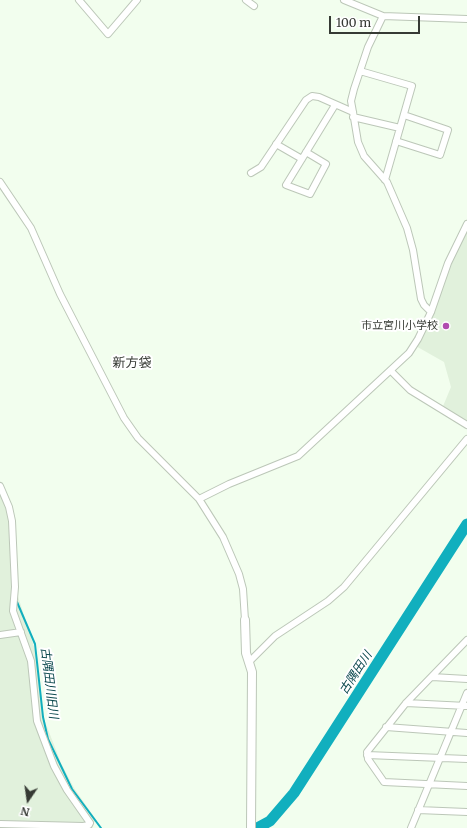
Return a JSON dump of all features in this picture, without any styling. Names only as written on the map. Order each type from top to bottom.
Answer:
[{"type":"street","points":[[79,0],[108,34],[137,0]]},
{"type":"street","points":[[246,0],[254,6]]},
{"type":"street","points":[[344,0],[383,16],[467,19]]},
{"type":"street","points":[[383,16],[368,47],[351,101],[353,114],[358,142],[364,156],[385,180],[407,228],[413,250],[421,298],[424,306],[431,312]]},
{"type":"street","points":[[360,72],[412,86],[385,180]]},
{"type":"street","points":[[251,173],[261,167],[306,100],[312,96],[320,97],[353,114],[400,128]]},
{"type":"street","points":[[306,152],[326,164],[310,194],[286,185],[306,152],[335,105]]},
{"type":"street","points":[[396,141],[440,155],[448,130],[404,114]]},
{"type":"street","points":[[276,144],[302,159]]},
{"type":"street","points":[[0,182],[31,228],[60,294],[124,418],[138,438],[199,499],[223,536],[239,574],[243,589],[246,653],[252,672],[251,825]]},
{"type":"street","points":[[199,499],[229,484],[298,456],[409,353],[418,339],[431,312],[448,262],[467,224]]},
{"type":"street","points":[[391,371],[410,390],[467,425]]},
{"type":"street","points":[[249,662],[275,636],[328,601],[344,587],[467,439]]},
{"type":"street","points":[[0,486],[9,507],[12,521],[15,587],[13,611],[31,661],[37,721],[47,751],[67,790],[90,823],[83,826],[0,824]]},
{"type":"street","points":[[0,635],[21,632]]},
{"type":"street","points":[[467,640],[406,703],[367,752],[368,759],[384,782],[467,786]]},
{"type":"street","points":[[432,677],[467,679]]},
{"type":"street","points":[[411,828],[451,732],[464,706],[467,693]]},
{"type":"street","points":[[406,703],[464,706]]},
{"type":"street","points":[[386,727],[467,732]]},
{"type":"street","points":[[368,755],[467,759]]},
{"type":"street","points":[[418,810],[467,812]]},
{"type":"shaded area","name":"市立宮川小学校","points":[[467,224],[467,425],[441,411],[451,387],[444,362],[414,345]]},
{"type":"shaded area","points":[[0,482],[9,507],[15,587],[38,659],[44,719],[61,763],[74,788],[97,821],[90,824],[0,822]]},
{"type":"waterway","name":"古隅田川","points":[[257,828],[270,821],[294,793],[467,524]]},
{"type":"waterway","name":"古隅田川旧川","points":[[17,602],[35,644],[43,717],[48,739],[72,789],[101,828]]},
{"type":"place","name":"市立宮川小学校","points":[[446,326]]},
{"type":"district","name":"新方袋","points":[[132,363]]}]
